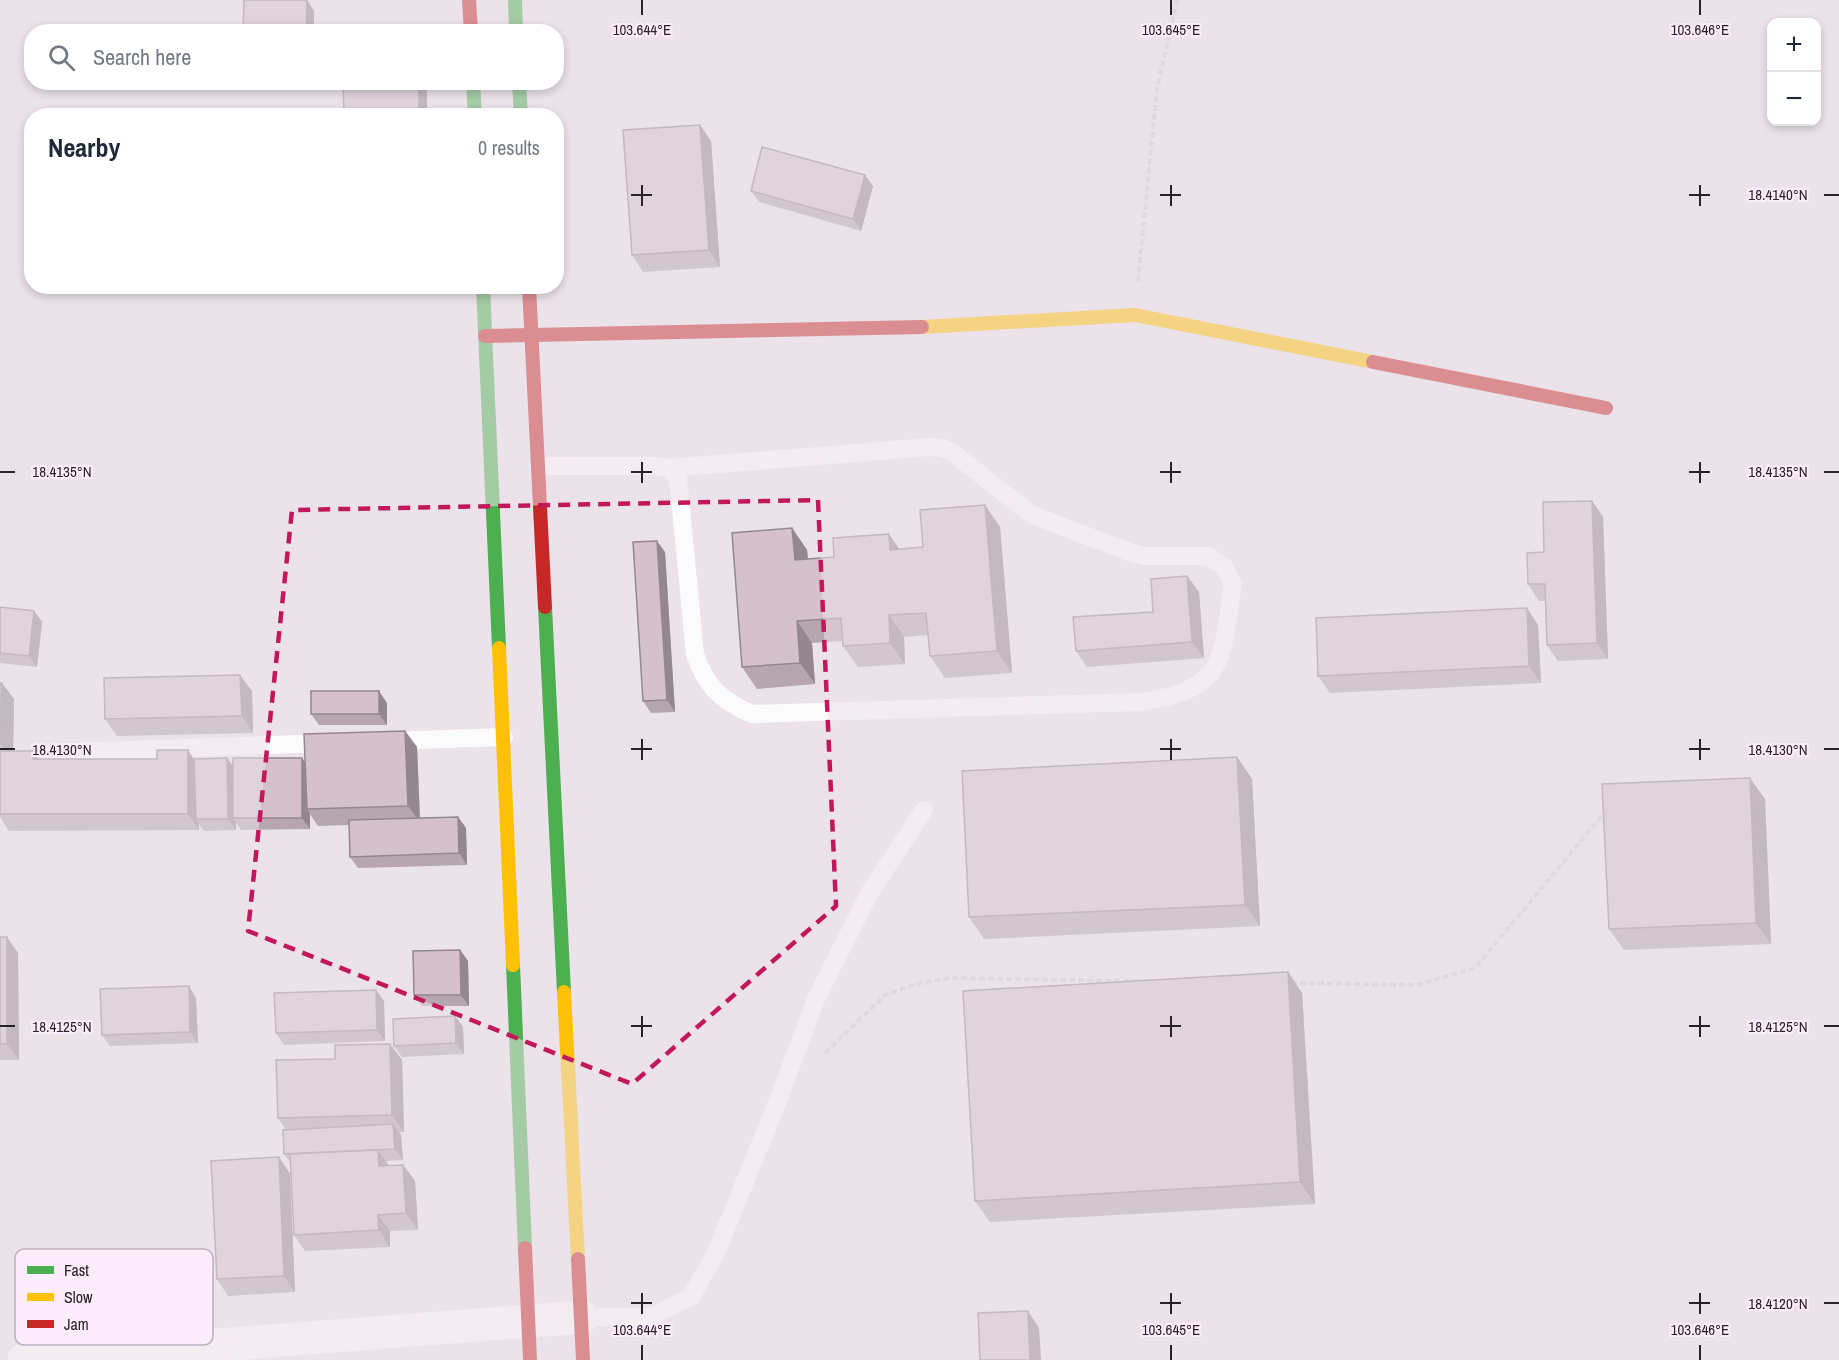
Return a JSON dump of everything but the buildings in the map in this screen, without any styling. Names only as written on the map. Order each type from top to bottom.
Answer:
[{"type":"street","points":[[469,0],[470,24]]},
{"type":"street","points":[[515,0],[516,24]]},
{"type":"street","points":[[473,90],[475,108]]},
{"type":"street","points":[[519,90],[521,108]]},
{"type":"street","points":[[483,294],[530,1360]]},
{"type":"street","points":[[530,294],[583,1360]]},
{"type":"street","points":[[485,336],[926,327],[1135,315],[1606,408]]},
{"type":"street","points":[[24,1360],[582,1317]]},
{"type":"lane","points":[[538,466],[669,468],[930,447],[943,448],[953,453],[1032,515],[1132,553],[1144,556],[1208,556],[1224,567],[1233,583],[1221,656],[1212,672],[1202,682],[1183,693],[1139,702],[752,714],[734,707],[702,675],[695,654],[678,478],[669,468]]},
{"type":"lane","points":[[374,742],[504,737]]},
{"type":"lane","points":[[45,753],[351,742]]},
{"type":"lane","points":[[582,1317],[650,1317],[690,1297],[716,1253],[779,1098],[816,999],[870,892],[924,810]]},
{"type":"path","points":[[1135,315],[1156,89],[1177,0]]},
{"type":"path","points":[[1624,789],[1632,780]]},
{"type":"path","points":[[1285,983],[1417,985],[1475,968],[1610,807]]},
{"type":"path","points":[[820,1058],[885,995],[916,984],[949,978],[1141,981]]},
{"type":"highlighted area","points":[[818,500],[836,906],[632,1084],[248,931],[292,510]]},
{"type":"traffic: fast","points":[[515,0],[516,24]]},
{"type":"traffic: fast","points":[[473,90],[475,108]]},
{"type":"traffic: fast","points":[[519,90],[521,108]]},
{"type":"traffic: fast","points":[[483,294],[499,648]]},
{"type":"traffic: fast","points":[[545,607],[564,992]]},
{"type":"traffic: fast","points":[[513,965],[525,1248]]},
{"type":"traffic: slow","points":[[922,327],[1135,315],[1373,362]]},
{"type":"traffic: slow","points":[[499,648],[513,965]]},
{"type":"traffic: slow","points":[[564,992],[578,1259]]},
{"type":"traffic: jam","points":[[469,0],[470,24]]},
{"type":"traffic: jam","points":[[529,294],[545,607]]},
{"type":"traffic: jam","points":[[485,336],[922,327]]},
{"type":"traffic: jam","points":[[1373,362],[1606,408]]},
{"type":"traffic: jam","points":[[525,1248],[530,1360]]},
{"type":"traffic: jam","points":[[578,1259],[583,1360]]}]
